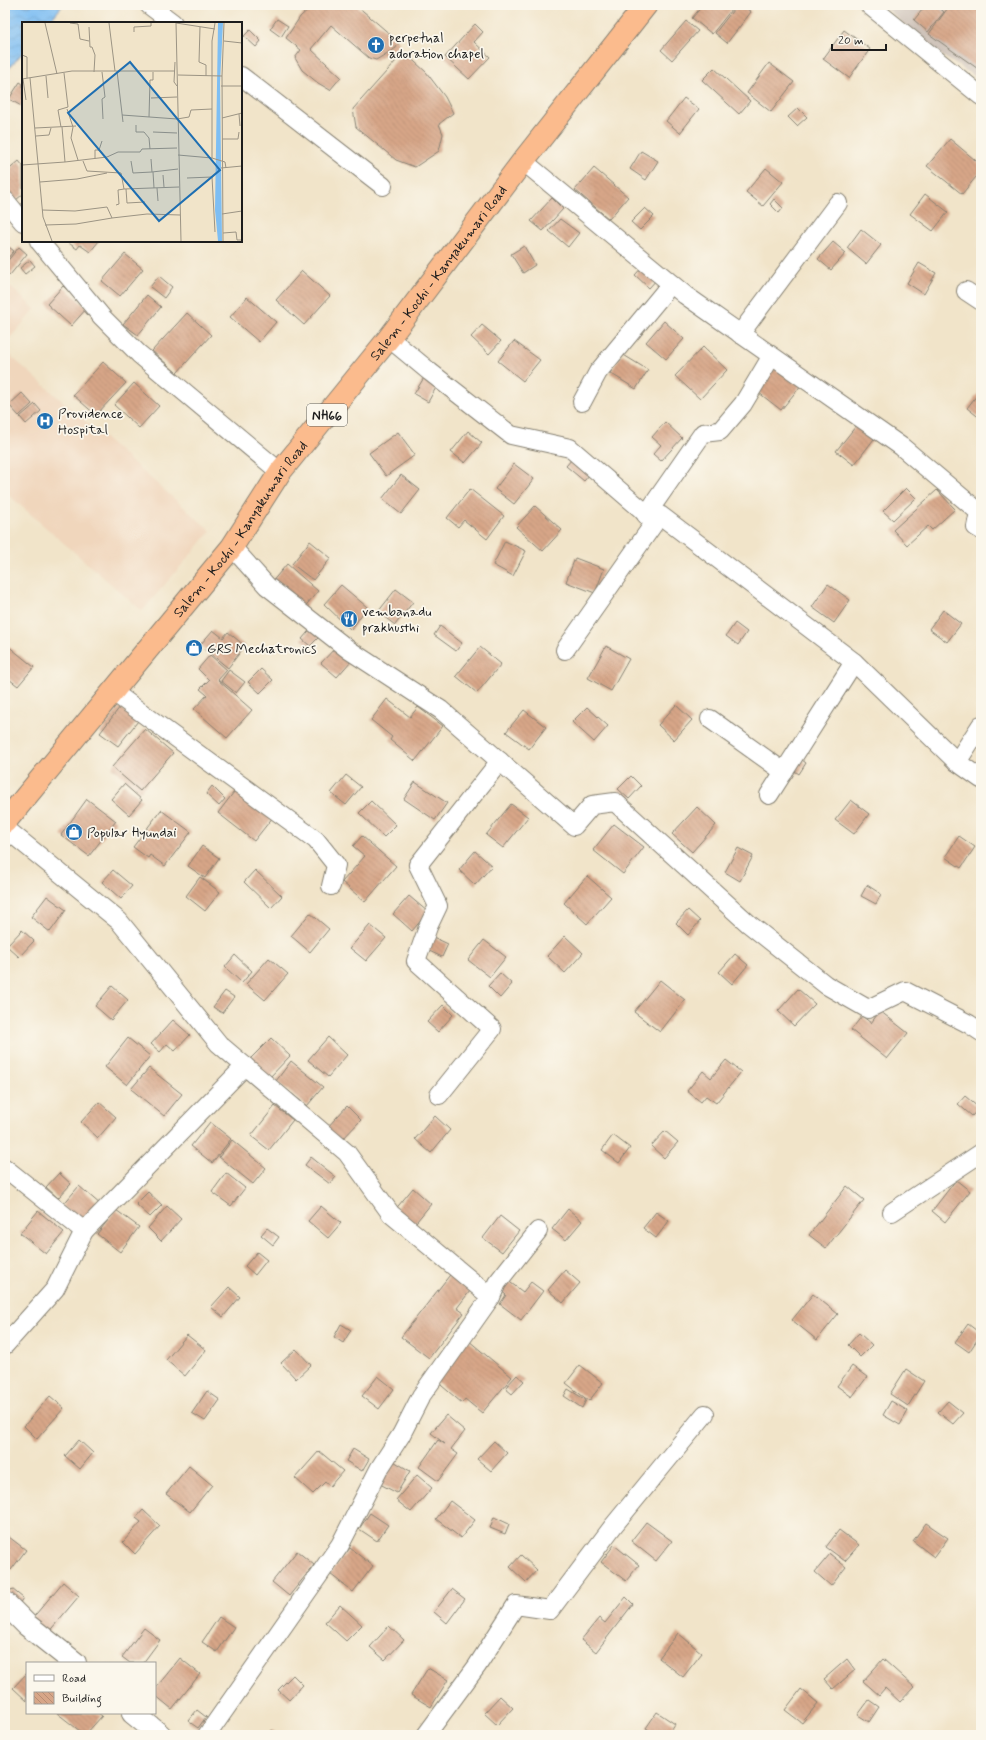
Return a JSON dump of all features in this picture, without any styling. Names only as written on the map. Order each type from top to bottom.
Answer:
[{"type":"highway","name":"Salem - Kochi - Kanyakumari Road","points":[[5,822],[232,547],[280,472],[389,338],[523,161],[646,5]]},
{"type":"street","points":[[149,5],[172,22]]},
{"type":"street","points":[[869,5],[981,96]]},
{"type":"street","points":[[242,77],[383,186]]},
{"type":"street","points":[[523,161],[672,284],[771,357],[908,452],[979,512],[976,527],[981,530]]},
{"type":"street","points":[[5,200],[22,221]]},
{"type":"street","points":[[740,334],[838,203]]},
{"type":"street","points":[[40,242],[102,317],[139,354],[280,472]]},
{"type":"street","points":[[582,402],[598,372],[672,284]]},
{"type":"street","points":[[966,291],[981,301]]},
{"type":"street","points":[[389,338],[511,435],[570,448],[650,519]]},
{"type":"street","points":[[565,650],[650,519],[703,433],[720,431],[743,404],[771,357]]},
{"type":"street","points":[[650,519],[660,515],[854,662],[957,762],[981,779]]},
{"type":"street","points":[[232,547],[267,586],[349,650],[441,710],[574,826],[592,805],[615,802],[748,924],[826,986],[868,1009],[905,991],[969,1024],[981,1032]]},
{"type":"street","points":[[769,795],[854,662]]},
{"type":"street","points":[[112,691],[316,840],[336,865],[331,886]]},
{"type":"street","points":[[710,719],[784,772]]},
{"type":"street","points":[[957,762],[981,725]]},
{"type":"street","points":[[439,1095],[492,1029],[416,961],[428,926],[438,906],[418,865],[500,761]]},
{"type":"street","points":[[5,828],[120,921],[219,1044],[347,1153],[391,1214],[491,1297]]},
{"type":"street","points":[[5,1345],[55,1289],[84,1230],[245,1066]]},
{"type":"street","points":[[892,1212],[981,1153]]},
{"type":"street","points":[[5,1168],[84,1230]]},
{"type":"street","points":[[207,1735],[340,1545],[379,1469],[401,1435],[421,1396],[491,1297],[497,1283],[538,1231]]},
{"type":"street","points":[[426,1735],[477,1666],[516,1605],[550,1610],[614,1525],[705,1414]]},
{"type":"street","points":[[5,1604],[28,1625],[74,1662]]},
{"type":"street","points":[[134,1714],[160,1735]]},
{"type":"shaded area","points":[[883,5],[981,5],[981,80],[931,49]]},
{"type":"shaded area","points":[[5,282],[35,309],[5,344]]},
{"type":"shaded area","name":"Providence Hospital","points":[[5,351],[211,531],[142,611],[5,492]]},
{"type":"water","points":[[5,5],[63,5],[49,22],[22,22],[22,53],[5,73]]},
{"type":"building","name":"perpetual adoration chapel","points":[[313,5],[356,5],[399,42],[396,48],[376,60],[369,58],[331,25],[311,49],[341,77],[330,90],[318,83],[302,70],[295,58],[301,50],[286,38],[300,17]]},
{"type":"building","points":[[703,5],[735,5],[712,34],[692,18]]},
{"type":"building","points":[[737,5],[742,5],[751,12],[727,43],[715,33]]},
{"type":"building","points":[[926,5],[936,5],[944,12],[928,32],[914,20]]},
{"type":"building","points":[[950,5],[981,5],[981,71],[929,34]]},
{"type":"building","points":[[277,19],[288,26],[281,37],[270,29]]},
{"type":"building","points":[[686,21],[698,31],[672,60],[661,50]]},
{"type":"building","points":[[475,24],[483,32],[474,42],[490,57],[469,79],[445,57]]},
{"type":"building","points":[[250,30],[261,41],[256,47],[244,36]]},
{"type":"building","points":[[844,30],[870,49],[849,78],[823,59]]},
{"type":"building","points":[[404,52],[426,72],[445,97],[453,113],[439,124],[443,134],[439,151],[415,167],[396,160],[356,127],[353,109]]},
{"type":"building","points":[[769,63],[794,82],[771,112],[747,93]]},
{"type":"building","points":[[714,68],[750,101],[739,114],[702,80]]},
{"type":"building","points":[[20,82],[22,83],[22,106],[9,99]]},
{"type":"building","points":[[684,98],[699,109],[680,133],[666,121]]},
{"type":"building","points":[[798,108],[807,117],[797,126],[788,117]]},
{"type":"building","points":[[950,139],[981,165],[981,171],[962,194],[927,166]]},
{"type":"building","points":[[641,151],[658,161],[646,180],[630,169]]},
{"type":"building","points":[[19,161],[22,165],[22,195],[15,201],[5,189],[5,173]]},
{"type":"building","points":[[594,168],[628,197],[609,219],[575,190]]},
{"type":"building","points":[[766,168],[783,182],[763,206],[746,192]]},
{"type":"building","points":[[925,194],[948,212],[933,231],[910,214]]},
{"type":"building","points":[[552,198],[563,209],[543,231],[531,221]]},
{"type":"building","points":[[774,199],[783,208],[779,213],[770,204]]},
{"type":"building","points":[[645,208],[654,216],[640,230],[631,222]]},
{"type":"building","points":[[560,219],[579,233],[568,247],[549,231]]},
{"type":"building","points":[[861,229],[881,245],[866,264],[847,248]]},
{"type":"building","points":[[67,242],[98,242],[90,252],[80,245],[77,249]]},
{"type":"building","points":[[833,242],[846,253],[831,270],[818,259]]},
{"type":"building","points":[[5,244],[14,251],[5,261]]},
{"type":"building","points":[[524,246],[535,265],[523,273],[511,254]]},
{"type":"building","points":[[19,247],[27,254],[10,275],[5,270],[5,264]]},
{"type":"building","points":[[125,254],[143,269],[120,296],[102,281]]},
{"type":"building","points":[[30,260],[35,266],[25,274],[20,268]]},
{"type":"building","points":[[919,263],[936,273],[924,294],[907,283]]},
{"type":"building","points":[[644,265],[658,278],[649,288],[635,275]]},
{"type":"building","points":[[302,271],[330,296],[304,325],[276,300]]},
{"type":"building","points":[[159,276],[172,287],[164,298],[150,287]]},
{"type":"building","points":[[63,286],[87,308],[71,326],[47,304]]},
{"type":"building","points":[[147,295],[161,307],[138,335],[123,324]]},
{"type":"building","points":[[247,297],[276,322],[259,342],[230,317]]},
{"type":"building","points":[[187,313],[211,335],[177,373],[152,351]]},
{"type":"building","points":[[664,321],[684,339],[666,359],[646,342]]},
{"type":"building","points":[[482,325],[501,341],[489,354],[471,337]]},
{"type":"building","points":[[514,341],[540,360],[523,381],[498,361]]},
{"type":"building","points":[[703,347],[727,370],[700,399],[675,376]]},
{"type":"building","points":[[622,354],[648,370],[636,389],[610,373]]},
{"type":"building","points":[[103,362],[126,383],[96,415],[73,395]]},
{"type":"building","points":[[775,363],[802,384],[781,410],[754,389]]},
{"type":"building","points":[[425,376],[438,384],[428,402],[414,394]]},
{"type":"building","points":[[134,383],[159,406],[139,428],[114,405]]},
{"type":"building","points":[[981,390],[981,419],[967,408]]},
{"type":"building","points":[[22,393],[32,404],[19,416],[9,405]]},
{"type":"building","points":[[35,404],[41,411],[26,424],[20,417]]},
{"type":"building","points":[[860,421],[877,435],[854,465],[836,451]]},
{"type":"building","points":[[665,422],[682,438],[661,461],[653,454],[661,445],[652,437]]},
{"type":"building","points":[[468,431],[482,443],[465,463],[451,452]]},
{"type":"building","points":[[398,432],[415,455],[386,476],[369,453]]},
{"type":"building","points":[[572,459],[590,474],[584,481],[566,466]]},
{"type":"building","points":[[514,464],[534,479],[514,504],[495,489]]},
{"type":"building","points":[[401,475],[420,490],[401,514],[382,499]]},
{"type":"building","points":[[906,488],[916,498],[893,520],[883,511]]},
{"type":"building","points":[[470,489],[504,516],[487,539],[464,520],[458,527],[447,518]]},
{"type":"building","points":[[937,490],[955,509],[932,530],[928,526],[907,545],[893,530]]},
{"type":"building","points":[[535,506],[562,530],[543,551],[516,527]]},
{"type":"building","points":[[310,541],[331,558],[313,580],[292,564]]},
{"type":"building","points":[[505,541],[526,551],[513,576],[493,565]]},
{"type":"building","points":[[575,558],[604,569],[595,593],[566,582]]},
{"type":"building","points":[[287,564],[318,591],[302,610],[271,583]]},
{"type":"building","points":[[828,584],[850,600],[834,623],[812,607]]},
{"type":"building","name":"vembanadu prakhusthi","points":[[341,585],[367,607],[351,630],[324,604]]},
{"type":"building","points":[[396,589],[413,602],[395,625],[378,612]]},
{"type":"building","points":[[943,610],[961,624],[947,642],[929,629]]},
{"type":"building","points":[[735,623],[747,632],[738,645],[726,636]]},
{"type":"building","points":[[313,626],[322,634],[310,646],[302,639]]},
{"type":"building","points":[[440,626],[462,643],[456,651],[434,635]]},
{"type":"building","points":[[213,630],[223,638],[228,632],[245,646],[228,668],[200,645]]},
{"type":"building","points":[[7,645],[34,667],[18,686],[5,676],[5,647]]},
{"type":"building","points":[[606,646],[629,659],[611,691],[588,678]]},
{"type":"building","points":[[336,647],[351,661],[337,677],[321,663]]},
{"type":"building","points":[[480,647],[501,664],[477,693],[456,676]]},
{"type":"building","points":[[210,655],[227,670],[218,680],[252,710],[227,738],[194,709],[207,695],[200,689],[209,680],[198,669]]},
{"type":"building","points":[[261,669],[273,680],[260,693],[248,682]]},
{"type":"building","points":[[229,670],[245,682],[236,693],[221,681]]},
{"type":"building","points":[[387,699],[410,717],[418,707],[443,726],[415,761],[390,740],[392,737],[371,720]]},
{"type":"building","points":[[676,705],[692,720],[674,740],[658,725]]},
{"type":"building","points":[[120,707],[138,721],[118,746],[100,733]]},
{"type":"building","points":[[587,707],[608,726],[594,742],[572,722]]},
{"type":"building","points":[[524,710],[546,727],[529,749],[506,732]]},
{"type":"building","points":[[145,729],[173,753],[140,791],[112,767]]},
{"type":"building","points":[[797,756],[806,763],[799,774],[789,767]]},
{"type":"building","points":[[346,775],[361,787],[346,805],[331,793]]},
{"type":"building","points":[[631,776],[641,786],[629,799],[618,789]]},
{"type":"building","points":[[415,782],[447,803],[435,820],[404,799]]},
{"type":"building","points":[[124,784],[142,800],[129,815],[111,799]]},
{"type":"building","points":[[212,786],[225,799],[219,806],[206,794]]},
{"type":"building","points":[[237,788],[273,817],[254,841],[218,813]]},
{"type":"building","points":[[87,799],[116,821],[89,856],[61,835]]},
{"type":"building","points":[[851,800],[869,814],[854,834],[835,820]]},
{"type":"building","points":[[371,801],[396,825],[384,837],[359,813]]},
{"type":"building","points":[[511,804],[528,817],[503,848],[486,835]]},
{"type":"building","points":[[697,807],[716,825],[692,852],[672,834]]},
{"type":"building","points":[[161,810],[191,832],[165,866],[150,855],[148,858],[133,847]]},
{"type":"building","points":[[614,824],[644,847],[623,874],[593,850]]},
{"type":"building","points":[[362,836],[396,866],[365,902],[342,882],[365,856],[353,846]]},
{"type":"building","points":[[959,836],[975,847],[961,868],[945,857]]},
{"type":"building","points":[[202,846],[219,858],[205,878],[188,866]]},
{"type":"building","points":[[738,848],[753,856],[740,881],[725,872]]},
{"type":"building","points":[[475,851],[492,866],[475,885],[459,870]]},
{"type":"building","points":[[113,870],[132,886],[121,899],[102,882]]},
{"type":"building","points":[[255,870],[282,896],[271,908],[244,882]]},
{"type":"building","points":[[587,876],[611,897],[587,924],[564,903]]},
{"type":"building","points":[[200,877],[220,892],[205,911],[186,896]]},
{"type":"building","points":[[867,885],[881,894],[876,904],[861,896]]},
{"type":"building","points":[[47,896],[66,910],[50,932],[31,917]]},
{"type":"building","points":[[409,896],[428,912],[412,931],[393,914]]},
{"type":"building","points":[[688,910],[700,921],[688,935],[676,923]]},
{"type":"building","points":[[310,913],[329,929],[310,952],[291,936]]},
{"type":"building","points":[[370,925],[386,938],[366,961],[350,948]]},
{"type":"building","points":[[22,930],[34,941],[19,957],[7,946]]},
{"type":"building","points":[[431,936],[448,944],[442,957],[425,949]]},
{"type":"building","points":[[565,936],[583,953],[565,973],[547,956]]},
{"type":"building","points":[[484,940],[506,957],[490,977],[468,960]]},
{"type":"building","points":[[735,954],[748,965],[732,984],[719,972]]},
{"type":"building","points":[[235,955],[252,971],[242,983],[225,967]]},
{"type":"building","points":[[269,958],[288,974],[265,1000],[246,984]]},
{"type":"building","points":[[500,973],[512,984],[500,998],[488,986]]},
{"type":"building","points":[[660,980],[685,1000],[660,1032],[634,1012]]},
{"type":"building","points":[[112,986],[128,1000],[111,1020],[95,1006]]},
{"type":"building","points":[[798,989],[815,1004],[794,1026],[778,1011]]},
{"type":"building","points":[[225,991],[234,997],[222,1013],[213,1007]]},
{"type":"building","points":[[443,1005],[453,1015],[438,1032],[427,1022]]},
{"type":"building","points":[[880,1011],[908,1033],[887,1059],[851,1030],[862,1016],[871,1023]]},
{"type":"building","points":[[173,1020],[190,1035],[175,1051],[167,1044],[160,1052],[151,1044]]},
{"type":"building","points":[[328,1037],[347,1055],[328,1077],[308,1060]]},
{"type":"building","points":[[128,1038],[150,1056],[127,1085],[105,1067]]},
{"type":"building","points":[[271,1038],[290,1056],[269,1078],[249,1060]]},
{"type":"building","points":[[726,1060],[741,1072],[716,1103],[706,1096],[701,1102],[687,1091],[703,1071],[711,1078]]},
{"type":"building","points":[[291,1061],[323,1087],[307,1106],[276,1081]]},
{"type":"building","points":[[149,1068],[182,1094],[164,1116],[131,1089]]},
{"type":"building","points":[[965,1096],[979,1108],[972,1116],[958,1104]]},
{"type":"building","points":[[99,1102],[116,1117],[98,1138],[81,1122]]},
{"type":"building","points":[[275,1106],[293,1120],[269,1150],[251,1136]]},
{"type":"building","points":[[347,1106],[361,1120],[340,1142],[326,1129]]},
{"type":"building","points":[[435,1116],[450,1130],[431,1153],[415,1139]]},
{"type":"building","points":[[210,1122],[231,1139],[212,1163],[191,1146]]},
{"type":"building","points":[[665,1131],[678,1142],[664,1158],[651,1146]]},
{"type":"building","points":[[613,1135],[630,1148],[619,1163],[602,1150]]},
{"type":"building","points":[[232,1140],[266,1168],[253,1184],[219,1157]]},
{"type":"building","points":[[311,1157],[336,1177],[330,1184],[305,1165]]},
{"type":"building","points":[[59,1173],[71,1184],[58,1198],[46,1187]]},
{"type":"building","points":[[226,1173],[245,1188],[231,1206],[212,1192]]},
{"type":"building","points":[[956,1180],[970,1191],[945,1222],[932,1211]]},
{"type":"building","points":[[79,1186],[101,1205],[84,1225],[62,1206]]},
{"type":"building","points":[[847,1186],[864,1200],[826,1248],[809,1235]]},
{"type":"building","points":[[413,1188],[431,1204],[412,1227],[394,1211]]},
{"type":"building","points":[[148,1192],[162,1205],[150,1217],[136,1204]]},
{"type":"building","points":[[167,1206],[181,1219],[161,1241],[148,1228]]},
{"type":"building","points":[[321,1206],[341,1223],[328,1238],[308,1221]]},
{"type":"building","points":[[568,1209],[582,1221],[566,1240],[552,1229]]},
{"type":"building","points":[[116,1210],[139,1227],[120,1252],[97,1234]]},
{"type":"building","points":[[38,1211],[64,1232],[46,1254],[20,1233]]},
{"type":"building","points":[[656,1212],[669,1221],[656,1238],[643,1228]]},
{"type":"building","points":[[500,1216],[519,1231],[502,1252],[483,1238]]},
{"type":"building","points":[[267,1228],[279,1237],[273,1245],[261,1235]]},
{"type":"building","points":[[257,1252],[267,1260],[255,1275],[245,1266]]},
{"type":"building","points":[[565,1270],[580,1283],[563,1303],[548,1290]]},
{"type":"building","points":[[453,1271],[473,1287],[457,1308],[464,1313],[429,1358],[401,1337]]},
{"type":"building","points":[[507,1280],[523,1292],[531,1282],[543,1291],[521,1320],[500,1304],[506,1295],[500,1290]]},
{"type":"building","points":[[229,1287],[240,1297],[223,1317],[211,1307]]},
{"type":"building","points":[[813,1294],[838,1314],[817,1340],[792,1320]]},
{"type":"building","points":[[341,1324],[351,1330],[343,1343],[334,1337]]},
{"type":"building","points":[[968,1324],[981,1334],[969,1352],[955,1342]]},
{"type":"building","points":[[859,1333],[872,1345],[860,1357],[848,1345]]},
{"type":"building","points":[[187,1335],[206,1350],[185,1376],[166,1360]]},
{"type":"building","points":[[468,1340],[512,1377],[482,1413],[465,1399],[462,1403],[435,1380]]},
{"type":"building","points":[[296,1349],[311,1365],[296,1379],[281,1363]]},
{"type":"building","points":[[580,1365],[603,1383],[589,1401],[566,1383]]},
{"type":"building","points":[[852,1366],[867,1377],[852,1397],[837,1386]]},
{"type":"building","points":[[906,1369],[924,1381],[908,1406],[890,1394]]},
{"type":"building","points":[[517,1375],[524,1381],[512,1394],[505,1388]]},
{"type":"building","points":[[378,1376],[394,1389],[379,1409],[362,1396]]},
{"type":"building","points":[[568,1389],[586,1400],[582,1408],[564,1396]]},
{"type":"building","points":[[207,1391],[220,1400],[205,1421],[192,1413]]},
{"type":"building","points":[[50,1396],[64,1408],[37,1439],[24,1426]]},
{"type":"building","points":[[891,1401],[908,1411],[900,1425],[883,1415]]},
{"type":"building","points":[[948,1401],[963,1413],[953,1424],[938,1412]]},
{"type":"building","points":[[446,1415],[465,1431],[451,1449],[458,1454],[438,1481],[419,1467],[438,1440],[445,1444],[431,1433]]},
{"type":"building","points":[[79,1440],[93,1453],[80,1469],[65,1456]]},
{"type":"building","points":[[494,1441],[507,1453],[491,1471],[477,1459]]},
{"type":"building","points":[[353,1449],[369,1459],[362,1471],[346,1461]]},
{"type":"building","points":[[319,1451],[343,1471],[330,1486],[325,1482],[313,1494],[295,1478]]},
{"type":"building","points":[[392,1460],[410,1471],[397,1493],[378,1483]]},
{"type":"building","points":[[189,1466],[212,1485],[190,1512],[166,1494]]},
{"type":"building","points":[[417,1475],[432,1488],[411,1512],[396,1500]]},
{"type":"building","points":[[450,1501],[475,1520],[461,1538],[436,1519]]},
{"type":"building","points":[[143,1510],[160,1526],[135,1554],[123,1542],[141,1522],[136,1518]]},
{"type":"building","points":[[370,1513],[388,1525],[377,1541],[359,1529]]},
{"type":"building","points":[[494,1517],[509,1524],[505,1534],[490,1528]]},
{"type":"building","points":[[646,1522],[672,1541],[656,1561],[631,1541]]},
{"type":"building","points":[[926,1523],[948,1538],[934,1557],[913,1541]]},
{"type":"building","points":[[839,1530],[859,1545],[845,1561],[826,1547]]},
{"type":"building","points":[[5,1534],[26,1550],[11,1570],[5,1565]]},
{"type":"building","points":[[614,1545],[639,1565],[626,1581],[601,1562]]},
{"type":"building","points":[[350,1548],[373,1566],[353,1592],[330,1574]]},
{"type":"building","points":[[297,1551],[314,1565],[289,1596],[272,1582]]},
{"type":"building","points":[[830,1554],[846,1567],[831,1586],[815,1572]]},
{"type":"building","points":[[521,1555],[537,1570],[526,1582],[510,1567]]},
{"type":"building","points":[[63,1582],[79,1596],[47,1634],[31,1620]]},
{"type":"building","points":[[12,1589],[23,1598],[19,1604],[7,1595]]},
{"type":"building","points":[[452,1589],[465,1599],[447,1623],[434,1612]]},
{"type":"building","points":[[626,1597],[633,1604],[596,1652],[581,1640],[599,1618],[605,1623]]},
{"type":"building","points":[[340,1605],[362,1625],[346,1641],[325,1622]]},
{"type":"building","points":[[219,1617],[234,1627],[217,1652],[202,1642]]},
{"type":"building","points":[[389,1626],[404,1640],[385,1660],[370,1647]]},
{"type":"building","points":[[144,1628],[160,1640],[144,1662],[129,1662],[122,1657]]},
{"type":"building","points":[[678,1633],[702,1653],[683,1677],[659,1658]]},
{"type":"building","points":[[180,1658],[200,1674],[172,1709],[156,1696],[156,1688]]},
{"type":"building","points":[[847,1659],[855,1670],[833,1689],[824,1679]]},
{"type":"building","points":[[883,1659],[914,1687],[900,1702],[885,1688],[879,1695],[863,1681]]},
{"type":"building","points":[[428,1668],[448,1680],[431,1707],[411,1695]]},
{"type":"building","points":[[26,1674],[26,1700],[13,1688]]},
{"type":"building","points":[[293,1675],[303,1685],[289,1700],[278,1690]]},
{"type":"building","points":[[801,1689],[818,1703],[802,1723],[785,1710]]},
{"type":"building","points":[[500,1696],[513,1708],[497,1725],[484,1713]]},
{"type":"building","points":[[869,1700],[879,1707],[869,1722],[858,1715]]},
{"type":"building","points":[[197,1710],[206,1717],[198,1728],[188,1721]]},
{"type":"building","points":[[657,1712],[675,1724],[668,1735],[657,1735],[646,1728]]},
{"type":"building","points":[[58,1714],[99,1714],[102,1716],[85,1735]]},
{"type":"building","points":[[272,1730],[278,1735],[268,1735]]},
{"type":"place","name":"perpetual adoration chapel","points":[[376,45]]},
{"type":"place","name":"Providence Hospital","points":[[45,421]]},
{"type":"place","name":"vembanadu prakhusthi","points":[[349,619]]},
{"type":"place","name":"GRS Mechatronics","points":[[194,648]]},
{"type":"place","name":"Popular Hyundai","points":[[74,832]]}]
